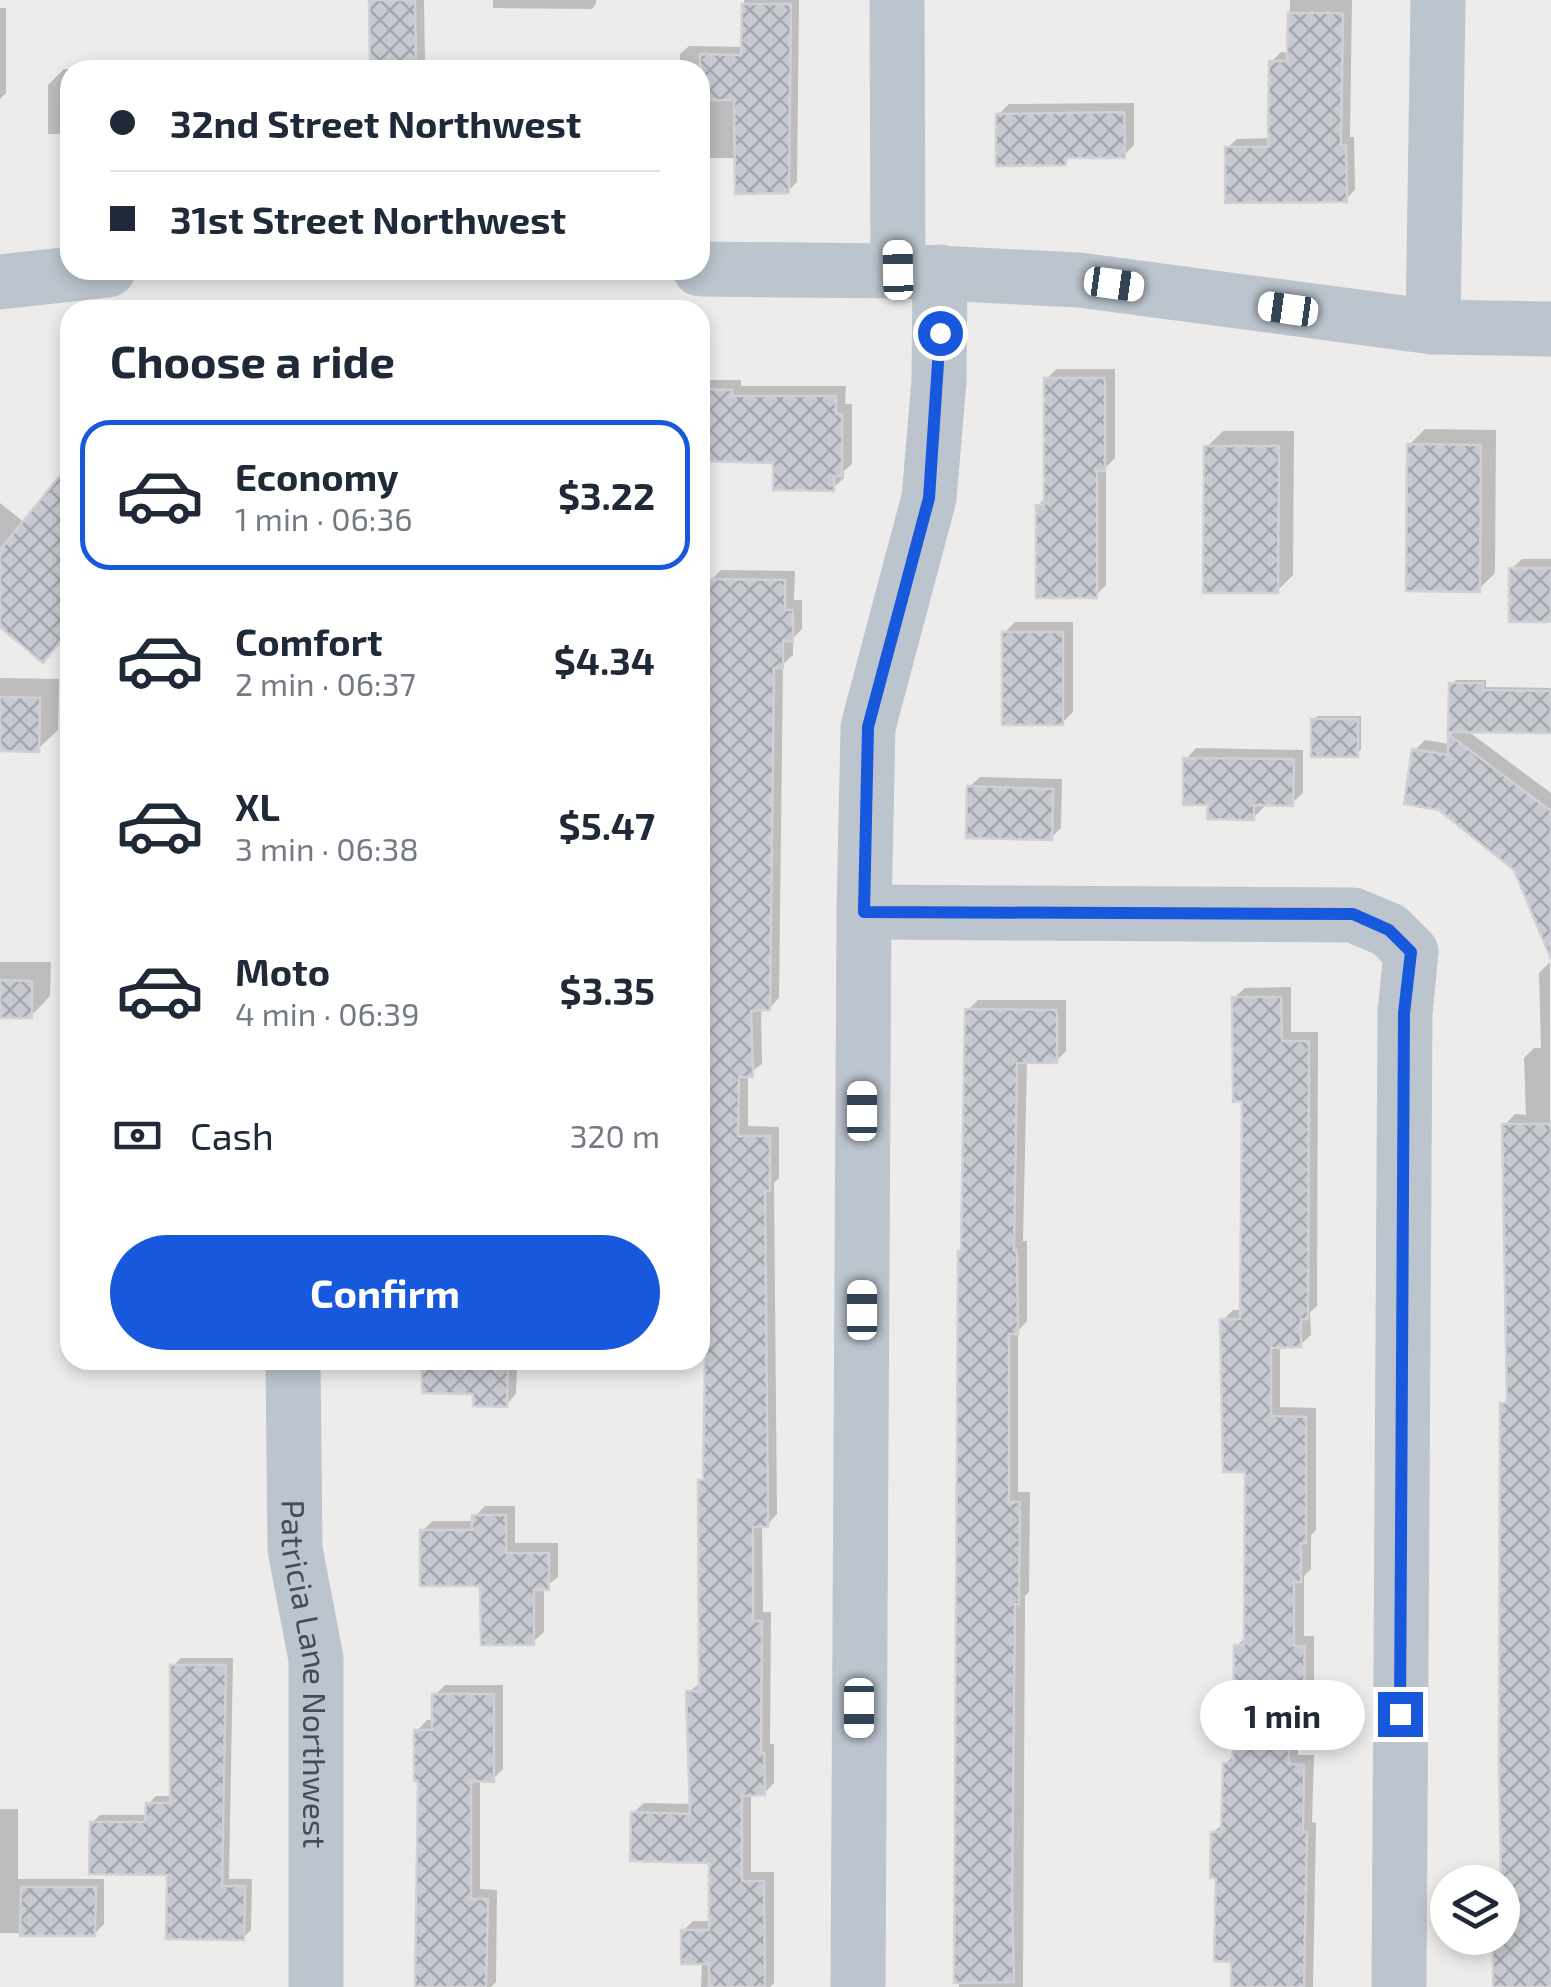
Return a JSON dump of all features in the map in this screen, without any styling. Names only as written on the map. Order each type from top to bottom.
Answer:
[{"type":"street","points":[[858,1987],[868,727],[929,498],[938,381],[919,272],[896,0]]},
{"type":"street","points":[[1434,327],[1438,0]]},
{"type":"street","points":[[710,269],[919,272],[1078,280],[1434,327],[1551,329]]},
{"type":"street","points":[[0,282],[60,275]]},
{"type":"street","points":[[864,912],[1353,914],[1389,930],[1411,952],[1404,1013],[1399,1987]]},
{"type":"street","name":"Patricia Lane Northwest","points":[[293,1370],[295,1549],[316,1659],[316,1987]]},
{"type":"building","points":[[369,0],[415,0],[416,60],[370,60]]},
{"type":"building","points":[[742,4],[791,4],[789,193],[735,194],[734,100],[710,100],[710,60],[700,60],[700,54],[741,55]]},
{"type":"building","points":[[1288,13],[1343,13],[1341,145],[1346,145],[1347,202],[1225,203],[1225,147],[1268,147],[1269,61],[1287,61]]},
{"type":"building","points":[[1124,112],[1125,158],[1066,158],[1066,165],[996,166],[996,114]]},
{"type":"building","points":[[1044,378],[1105,378],[1105,471],[1097,471],[1097,598],[1036,598],[1036,505],[1044,505]]},
{"type":"building","points":[[710,389],[732,390],[732,396],[836,396],[836,414],[842,414],[842,476],[834,476],[834,491],[773,490],[773,463],[710,461]]},
{"type":"building","points":[[1407,444],[1481,445],[1480,592],[1406,591]]},
{"type":"building","points":[[1204,446],[1279,446],[1278,593],[1203,593]]},
{"type":"building","points":[[60,475],[60,642],[43,663],[0,627],[0,550]]},
{"type":"building","points":[[1509,568],[1551,568],[1551,622],[1509,622]]},
{"type":"building","points":[[710,579],[785,580],[785,610],[793,610],[793,642],[783,641],[783,668],[774,668],[770,1010],[751,1011],[753,1077],[739,1077],[738,1136],[770,1136],[770,1191],[765,1191],[768,1527],[753,1527],[753,1621],[762,1621],[761,1753],[765,1795],[742,1796],[742,1881],[764,1881],[765,1987],[709,1987],[709,1964],[681,1964],[681,1930],[709,1930],[709,1863],[630,1861],[631,1812],[690,1814],[686,1691],[699,1691],[698,1480],[703,1480],[705,1370],[710,1370]]},
{"type":"building","points":[[1002,632],[1063,632],[1063,725],[1002,725]]},
{"type":"building","points":[[1449,683],[1483,683],[1483,690],[1551,691],[1551,733],[1448,732]]},
{"type":"building","points":[[0,697],[40,698],[39,752],[0,751]]},
{"type":"building","points":[[1311,719],[1358,719],[1358,757],[1311,757]]},
{"type":"building","points":[[1448,734],[1551,811],[1551,959],[1514,870],[1439,810],[1404,804],[1412,749],[1448,755]]},
{"type":"building","points":[[1183,758],[1294,759],[1293,806],[1254,805],[1254,820],[1207,819],[1208,805],[1183,805]]},
{"type":"building","points":[[967,786],[1053,789],[1052,840],[966,838]]},
{"type":"building","points":[[0,980],[32,981],[32,1018],[0,1018]]},
{"type":"building","points":[[1232,997],[1281,997],[1282,1041],[1309,1041],[1308,1319],[1301,1319],[1301,1347],[1271,1348],[1271,1416],[1306,1417],[1306,1543],[1301,1543],[1301,1582],[1294,1582],[1294,1646],[1305,1646],[1304,1700],[1289,1700],[1289,1764],[1304,1765],[1304,1987],[1231,1987],[1231,1962],[1214,1961],[1216,1878],[1210,1878],[1211,1832],[1221,1832],[1223,1763],[1233,1763],[1234,1645],[1244,1645],[1245,1472],[1223,1472],[1220,1319],[1240,1319],[1242,1101],[1233,1102]]},
{"type":"building","points":[[965,1009],[1057,1010],[1057,1063],[1017,1063],[1014,1250],[1018,1334],[1009,1334],[1009,1502],[1020,1502],[1019,1605],[1015,1604],[1014,1982],[954,1983],[958,1251]]},
{"type":"building","points":[[1502,1124],[1551,1124],[1551,1987],[1493,1987],[1493,1955],[1520,1955],[1520,1865],[1501,1865],[1500,1403],[1507,1403]]},
{"type":"building","points":[[422,1370],[508,1370],[507,1407],[473,1406],[473,1394],[422,1393]]},
{"type":"building","points":[[472,1515],[506,1515],[506,1553],[549,1553],[549,1590],[534,1590],[534,1645],[481,1645],[480,1586],[420,1586],[420,1530],[472,1530]]},
{"type":"building","points":[[170,1665],[226,1665],[222,1886],[245,1886],[244,1940],[166,1939],[167,1875],[89,1874],[90,1822],[145,1822],[146,1803],[170,1803]]},
{"type":"building","points":[[432,1694],[494,1694],[494,1782],[471,1781],[471,1899],[488,1899],[486,1987],[415,1987],[418,1781],[414,1781],[414,1730],[432,1730]]},
{"type":"building","points":[[21,1887],[96,1887],[95,1936],[20,1936]]},
{"type":"route","points":[[940,333],[929,498],[868,727],[864,912],[1353,914],[1389,930],[1411,952],[1404,1013],[1400,1714]]}]
